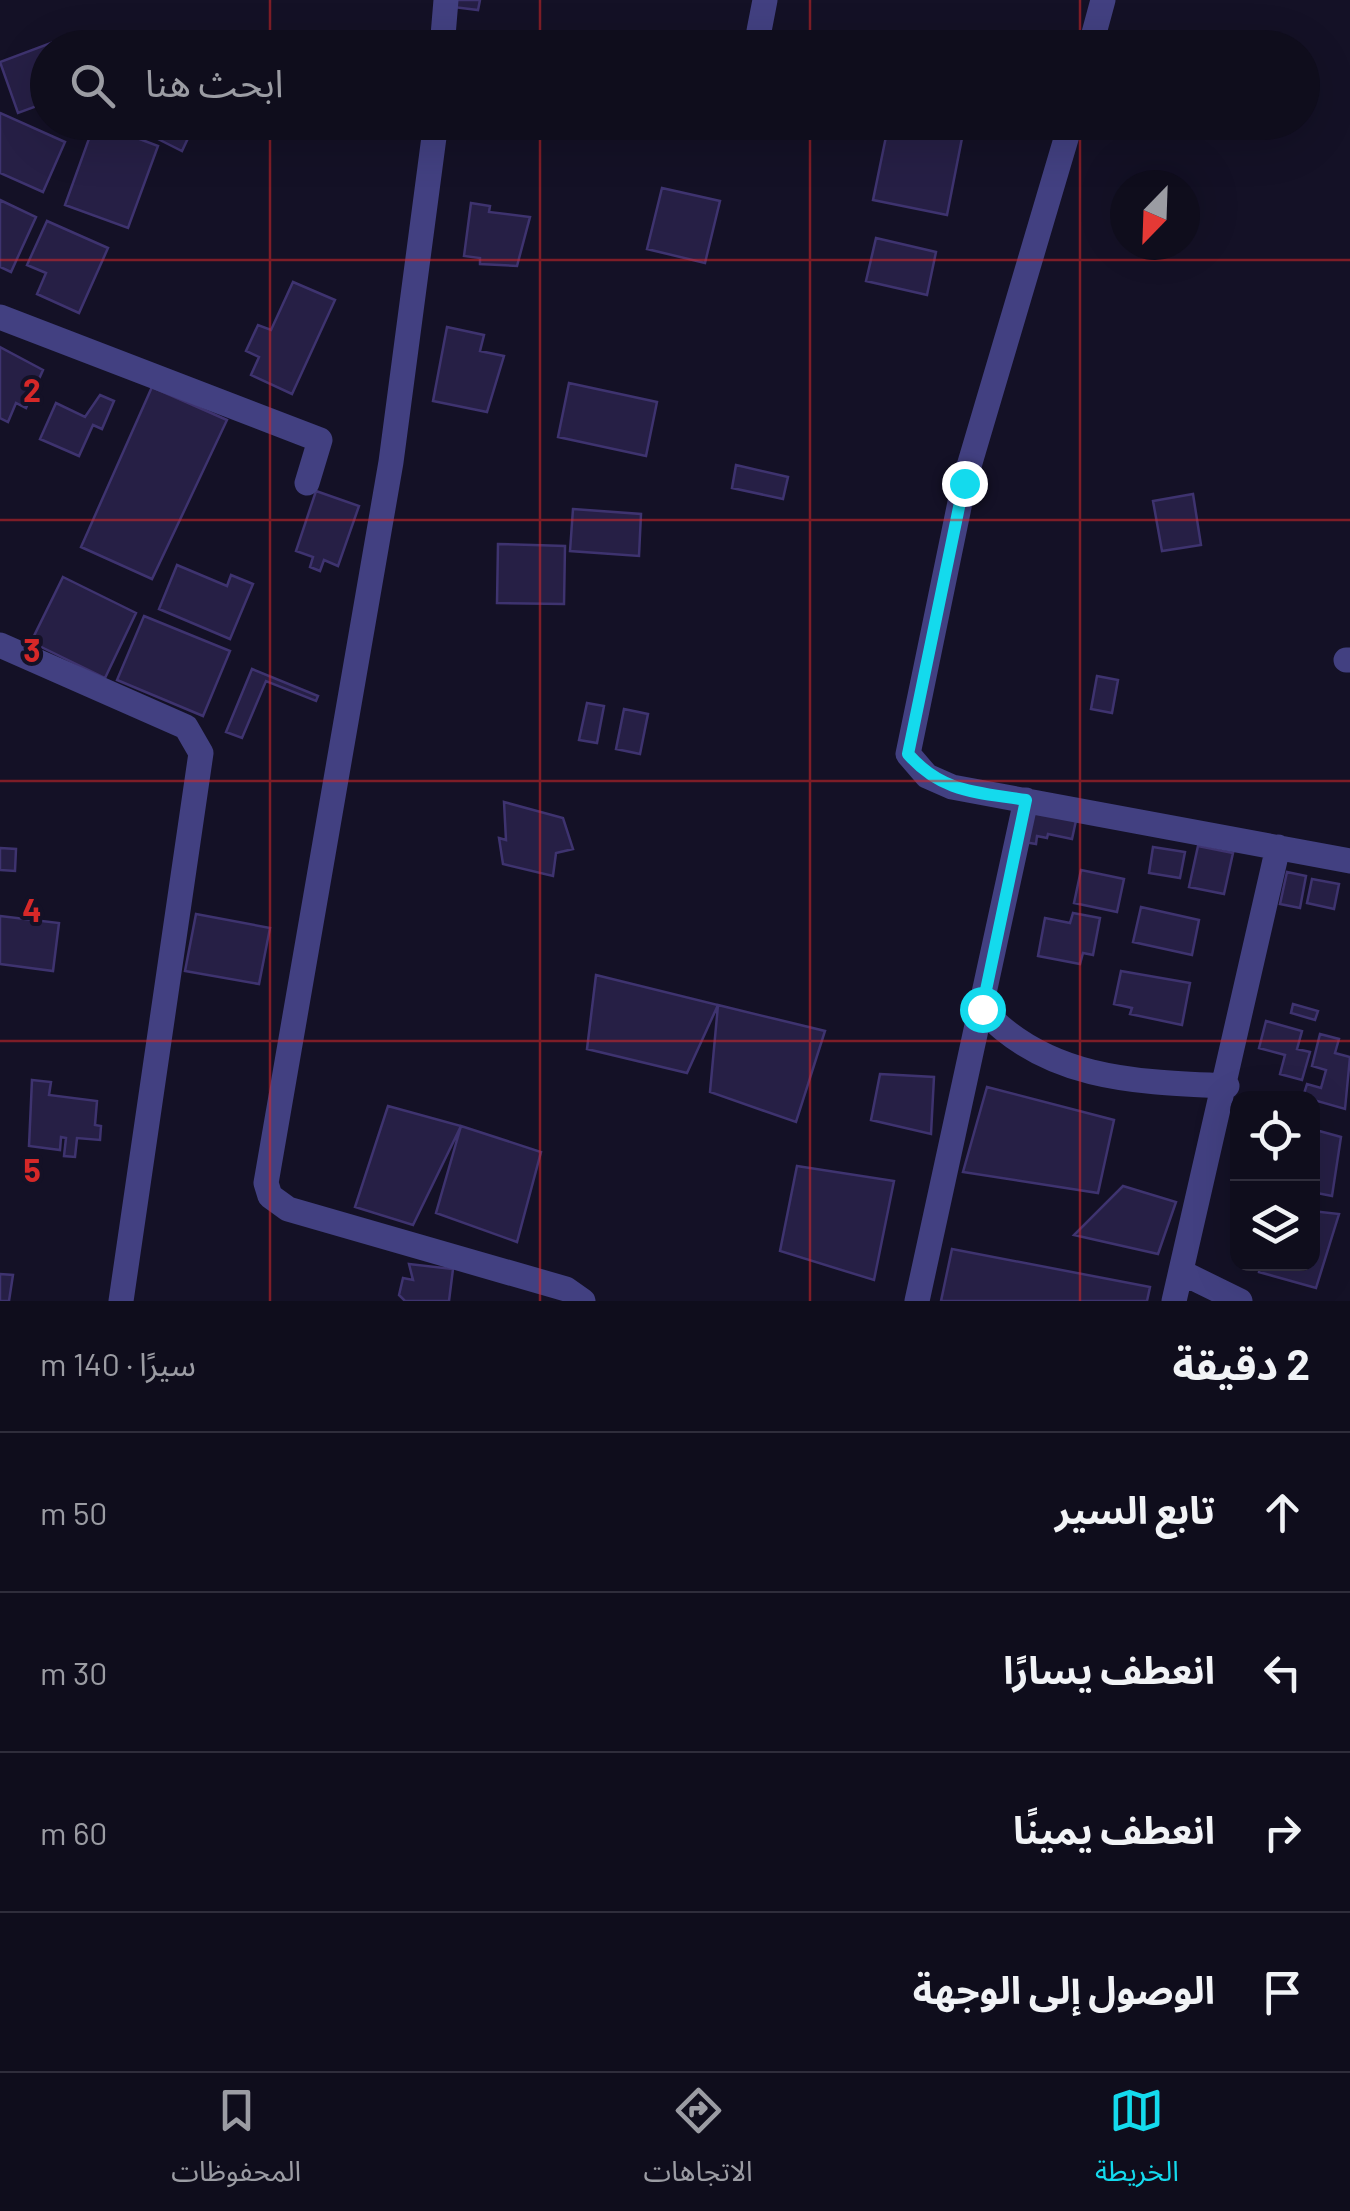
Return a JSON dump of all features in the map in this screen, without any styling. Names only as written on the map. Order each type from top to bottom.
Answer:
[{"type":"street","points":[[444,30],[446,0]]},
{"type":"street","points":[[759,30],[765,0]]},
{"type":"street","points":[[1094,30],[1102,0]]},
{"type":"street","points":[[434,140],[391,462],[266,1182],[270,1196],[288,1209],[566,1290],[583,1301]]},
{"type":"street","points":[[1066,140],[964,483],[908,754],[927,776],[952,788],[1350,861]]},
{"type":"street","points":[[0,317],[320,440],[307,483]]},
{"type":"street","points":[[0,645],[186,727],[201,753],[121,1301]]},
{"type":"street","points":[[917,1301],[1026,800]]},
{"type":"street","points":[[1174,1301],[1278,846]]},
{"type":"street","points":[[982,1009],[1008,1038],[1052,1061],[1150,1082],[1226,1086]]},
{"type":"street","points":[[1181,1272],[1240,1301]]},
{"type":"building","points":[[454,0],[480,0],[478,10],[453,7]]},
{"type":"building","points":[[30,51],[30,109],[18,113],[0,62]]},
{"type":"building","points":[[0,113],[30,126],[30,140],[65,142],[43,192],[0,173]]},
{"type":"building","points":[[88,140],[142,140],[158,146],[128,228],[65,205]]},
{"type":"building","points":[[160,140],[187,140],[182,151]]},
{"type":"building","points":[[885,140],[962,140],[947,215],[873,200]]},
{"type":"building","points":[[662,188],[720,201],[705,263],[647,249]]},
{"type":"building","points":[[0,200],[36,217],[11,272],[0,267]]},
{"type":"building","points":[[471,203],[490,206],[489,212],[530,217],[517,266],[480,264],[480,258],[464,256]]},
{"type":"building","points":[[47,221],[108,248],[79,313],[37,294],[46,273],[27,265]]},
{"type":"building","points":[[876,238],[936,252],[927,295],[866,281]]},
{"type":"building","points":[[293,282],[335,300],[292,394],[251,375],[259,357],[246,351],[258,325],[271,330]]},
{"type":"building","points":[[447,327],[484,335],[480,351],[504,356],[487,412],[433,401]]},
{"type":"building","points":[[0,347],[43,370],[26,408],[16,403],[8,422],[0,418]]},
{"type":"building","points":[[569,383],[657,402],[646,456],[558,437]]},
{"type":"building","points":[[152,387],[227,420],[152,579],[81,547]]},
{"type":"building","points":[[100,395],[114,401],[102,429],[93,425],[79,456],[40,439],[56,403],[85,417]]},
{"type":"building","points":[[736,465],[788,477],[783,499],[732,488]]},
{"type":"building","points":[[316,491],[359,506],[338,566],[324,560],[320,571],[310,567],[313,557],[296,551]]},
{"type":"building","points":[[1193,494],[1201,545],[1162,551],[1153,501]]},
{"type":"building","points":[[573,509],[641,514],[639,556],[570,551]]},
{"type":"building","points":[[498,544],[565,546],[564,604],[497,603]]},
{"type":"building","points":[[177,565],[227,586],[231,575],[253,584],[230,639],[159,609]]},
{"type":"building","points":[[63,577],[136,613],[105,678],[31,642]]},
{"type":"building","points":[[144,616],[230,651],[203,716],[117,680]]},
{"type":"building","points":[[252,669],[318,696],[316,701],[266,681],[242,738],[226,732]]},
{"type":"building","points":[[1097,676],[1118,680],[1112,713],[1091,709]]},
{"type":"building","points":[[587,703],[604,706],[597,743],[579,740]]},
{"type":"building","points":[[624,709],[648,714],[640,754],[616,749]]},
{"type":"building","points":[[504,802],[563,818],[573,849],[556,853],[553,876],[503,864],[499,838],[506,840]]},
{"type":"building","points":[[1031,807],[1077,816],[1072,839],[1048,834],[1047,838],[1037,836],[1036,844],[1024,842]]},
{"type":"building","points":[[1198,846],[1233,853],[1224,894],[1189,887]]},
{"type":"building","points":[[1153,847],[1185,852],[1180,878],[1149,873]]},
{"type":"building","points":[[0,848],[16,849],[15,871],[0,870]]},
{"type":"building","points":[[1081,870],[1124,879],[1117,912],[1074,903]]},
{"type":"building","points":[[1287,872],[1306,876],[1300,908],[1280,904]]},
{"type":"building","points":[[1312,879],[1339,884],[1334,909],[1307,903]]},
{"type":"building","points":[[1141,907],[1199,920],[1192,955],[1133,942]]},
{"type":"building","points":[[1073,913],[1100,918],[1093,955],[1083,953],[1080,964],[1038,956],[1045,918],[1070,923]]},
{"type":"building","points":[[196,914],[270,928],[259,984],[185,971]]},
{"type":"building","points":[[0,916],[59,923],[53,971],[0,964]]},
{"type":"building","points":[[1121,971],[1190,983],[1182,1025],[1130,1014],[1132,1008],[1114,1004]]},
{"type":"building","points":[[596,975],[718,1005],[687,1073],[587,1049]]},
{"type":"building","points":[[1293,1004],[1318,1011],[1315,1020],[1291,1013]]},
{"type":"building","points":[[718,1005],[825,1031],[796,1122],[710,1092]]},
{"type":"building","points":[[1266,1021],[1302,1031],[1297,1049],[1310,1052],[1302,1080],[1280,1074],[1285,1055],[1259,1048]]},
{"type":"building","points":[[1320,1034],[1339,1039],[1335,1053],[1350,1057],[1345,1109],[1320,1102],[1320,1091],[1305,1091],[1307,1084],[1321,1088],[1326,1070],[1312,1066]]},
{"type":"building","points":[[880,1074],[934,1077],[931,1134],[871,1120]]},
{"type":"building","points":[[32,1080],[51,1082],[49,1095],[97,1101],[95,1125],[101,1126],[100,1140],[77,1138],[75,1157],[64,1156],[66,1138],[61,1137],[60,1150],[29,1146]]},
{"type":"building","points":[[987,1087],[1114,1120],[1098,1193],[963,1172]]},
{"type":"building","points":[[388,1106],[461,1126],[413,1225],[355,1207]]},
{"type":"building","points":[[461,1126],[541,1152],[517,1242],[436,1213]]},
{"type":"building","points":[[1320,1131],[1341,1137],[1332,1196],[1320,1194]]},
{"type":"building","points":[[797,1166],[894,1181],[874,1280],[780,1251]]},
{"type":"building","points":[[1123,1186],[1176,1202],[1158,1254],[1074,1235]]},
{"type":"building","points":[[1320,1212],[1339,1214],[1316,1288],[1259,1272],[1320,1271]]},
{"type":"building","points":[[952,1249],[1150,1287],[1147,1301],[941,1301]]},
{"type":"building","points":[[409,1264],[453,1269],[449,1301],[405,1301],[399,1295],[403,1278],[413,1280]]},
{"type":"building","points":[[0,1274],[13,1275],[9,1301],[0,1301]]},
{"type":"route","points":[[964,483],[908,754],[927,776],[952,788],[1026,800],[982,1009]]}]
